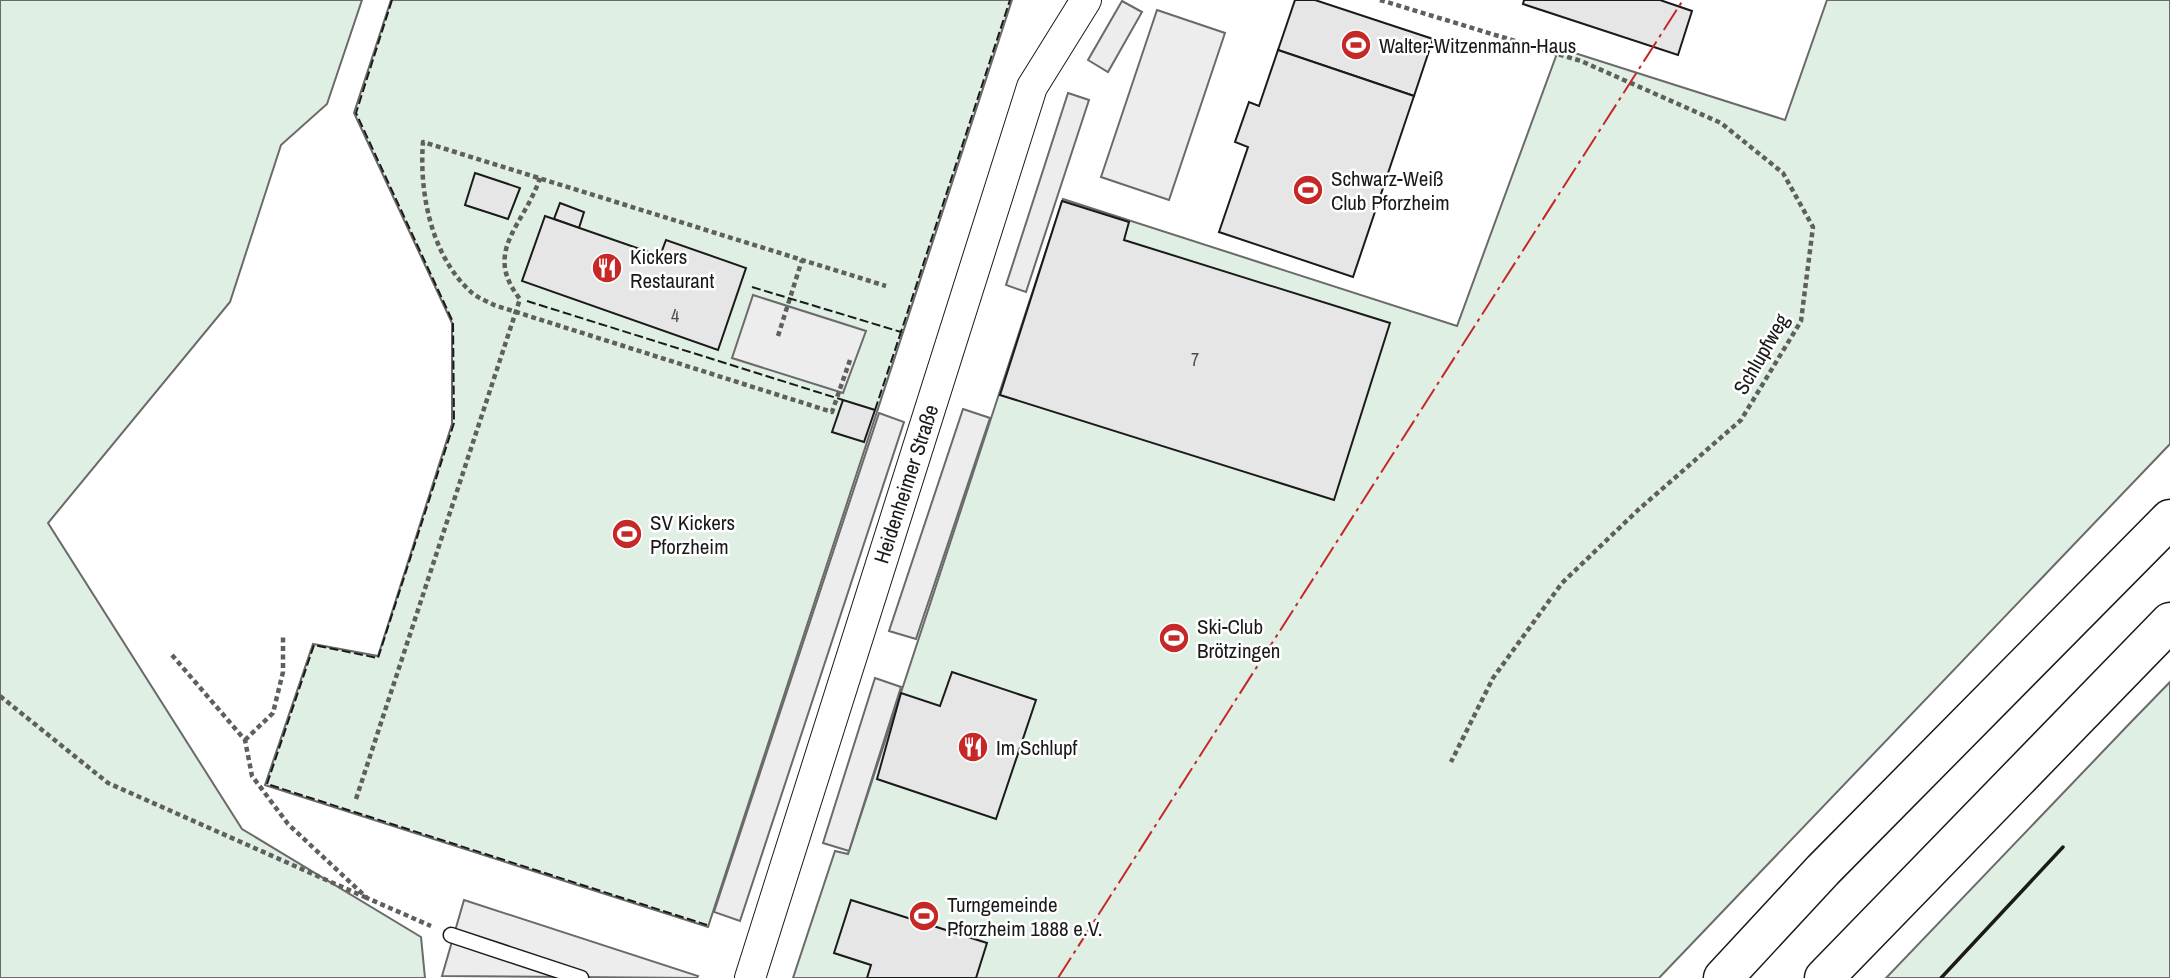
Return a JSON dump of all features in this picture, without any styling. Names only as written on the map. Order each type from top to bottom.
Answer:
[{"type":"highway","points":[[1723,978],[1823,870],[2170,519]]},
{"type":"highway","points":[[1824,978],[2170,622]]},
{"type":"street","name":"Heidenheimer Straße","points":[[750,978],[1032,87],[1086,0]]},
{"type":"lane","points":[[450,935],[580,978]]},
{"type":"path","name":"Schlupfweg","points":[[1380,0],[1581,61],[1721,123],[1783,173],[1814,228],[1801,321],[1741,420],[1637,510],[1562,583],[1493,678],[1451,762]]},
{"type":"path","points":[[850,360],[832,412],[494,305],[470,291],[449,262],[425,203],[421,175],[423,142],[887,286]]},
{"type":"path","points":[[356,799],[520,299],[508,283],[503,268],[503,255],[532,203],[540,178]]},
{"type":"path","points":[[778,337],[802,260]]},
{"type":"path","points":[[245,740],[273,713],[283,671],[283,637]]},
{"type":"path","points":[[172,655],[245,740],[251,776],[288,824],[367,898]]},
{"type":"path","points":[[0,696],[108,783],[450,935]]},
{"type":"green space","points":[[0,0],[362,0],[327,104],[281,145],[230,302],[48,523],[242,829],[421,937],[425,978],[0,978]]},
{"type":"green space","name":"SV Kickers Pforzheim","points":[[391,0],[1012,0],[708,927],[265,785],[313,644],[378,656],[452,424],[452,323],[354,113]]},
{"type":"green space","points":[[1827,0],[2170,0],[2170,444],[1659,978],[793,978],[835,851],[848,854],[1063,199],[1457,326],[1559,48],[1785,120]]},
{"type":"green space","points":[[2170,682],[2170,978],[1886,978],[2132,721]]},
{"type":"shaded area","points":[[1122,1],[1142,12],[1108,72],[1088,60]]},
{"type":"shaded area","points":[[1157,10],[1225,33],[1169,200],[1101,177]]},
{"type":"shaded area","points":[[1068,93],[1089,100],[1026,292],[1006,285]]},
{"type":"shaded area","points":[[753,295],[866,331],[843,393],[732,358]]},
{"type":"shaded area","points":[[963,409],[990,418],[916,639],[889,631]]},
{"type":"shaded area","points":[[879,413],[904,422],[740,921],[714,912]]},
{"type":"shaded area","points":[[875,678],[901,687],[849,851],[823,843]]},
{"type":"shaded area","points":[[464,900],[698,976],[442,976]]},
{"type":"building","name":"Walter-Witzenmann-Haus","points":[[1295,0],[1315,0],[1433,39],[1414,96],[1278,50]]},
{"type":"building","points":[[1524,0],[1660,0],[1692,11],[1678,55],[1523,4]]},
{"type":"building","name":"Schwarz-Weiß Club Pforzheim","points":[[1278,50],[1414,96],[1353,277],[1219,232],[1248,147],[1235,142],[1249,102],[1259,106]]},
{"type":"building","points":[[475,173],[520,188],[508,219],[465,205]]},
{"type":"building","points":[[1062,201],[1129,222],[1124,240],[1390,323],[1334,500],[1000,395]]},
{"type":"building","points":[[560,203],[584,212],[579,228],[554,219]]},
{"type":"building","points":[[545,216],[660,256],[666,240],[746,268],[718,350],[522,281]]},
{"type":"building","points":[[843,400],[875,410],[864,442],[832,432]]},
{"type":"building","points":[[952,672],[1036,700],[996,819],[877,779],[901,693],[940,706]]},
{"type":"building","points":[[851,900],[987,943],[976,978],[867,978],[871,965],[834,953]]},
{"type":"fence","points":[[392,0],[356,113],[453,322],[454,423],[378,658],[314,645],[267,784],[707,925]]},
{"type":"fence","points":[[752,287],[901,332],[1010,0]]},
{"type":"fence","points":[[527,301],[843,400]]},
{"type":"fence","points":[[875,410],[901,332]]},
{"type":"wall","points":[[1941,978],[2063,847]]},
{"type":"power","points":[[1058,978],[1683,0]]},
{"type":"place","name":"Walter-Witzenmann-Haus","points":[[1356,45]]},
{"type":"place","name":"Schwarz-Weiß Club Pforzheim","points":[[1308,190]]},
{"type":"place","name":"Kickers Restaurant","points":[[607,268]]},
{"type":"place","name":"SV Kickers Pforzheim","points":[[627,534]]},
{"type":"place","name":"Ski-Club Brötzingen","points":[[1174,638]]},
{"type":"place","name":"Im Schlupf","points":[[973,747]]},
{"type":"place","name":"Turngemeinde Pforzheim 1888 e.V.","points":[[924,916]]}]
